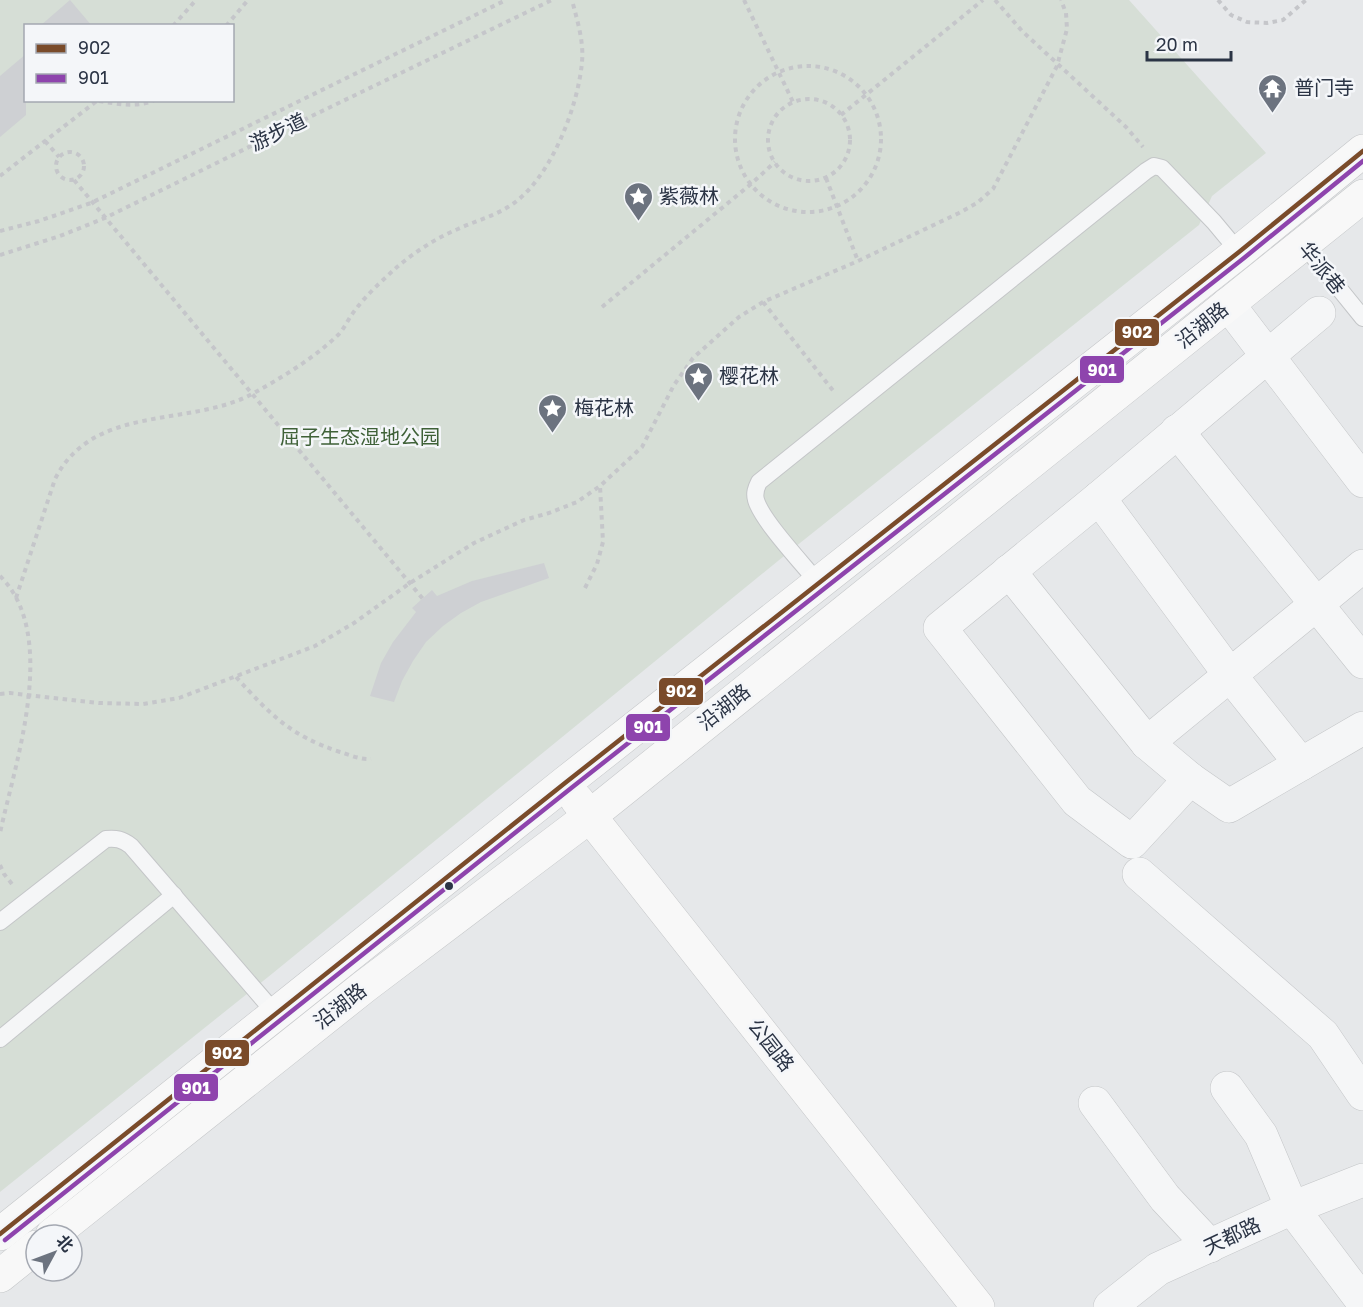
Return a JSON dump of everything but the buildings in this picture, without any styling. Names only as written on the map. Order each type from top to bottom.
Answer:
[{"type":"main road","name":"沿湖路","points":[[0,1234],[275,1013],[1363,152]]},
{"type":"main road","name":"沿湖路","points":[[67,1223],[364,986],[590,816],[1363,196]]},
{"type":"main road","name":"公园路","points":[[565,783],[978,1307]]},
{"type":"main road","points":[[0,1276],[24,1257]]},
{"type":"street","points":[[1228,304],[1363,481]]},
{"type":"street","points":[[1190,779],[1132,842],[1077,801],[940,628],[1319,313]]},
{"type":"street","points":[[1177,431],[1363,662]]},
{"type":"street","points":[[1099,498],[1230,675],[1300,764]]},
{"type":"street","points":[[1147,743],[1363,566]]},
{"type":"street","points":[[1009,571],[1147,743],[1190,779],[1229,806],[1363,728]]},
{"type":"street","points":[[1139,874],[1323,1035],[1363,1094]]},
{"type":"street","points":[[1227,1088],[1261,1135],[1292,1208],[1363,1302]]},
{"type":"street","points":[[1095,1103],[1165,1198],[1210,1246]]},
{"type":"street","name":"天都路","points":[[1110,1307],[1158,1269],[1292,1208],[1363,1180]]},
{"type":"lane","points":[[819,584],[767,520],[756,500],[755,490],[759,482],[1146,171],[1154,166],[1162,168],[1214,222],[1239,252]]},
{"type":"lane","name":"华派巷","points":[[1282,218],[1363,318]]},
{"type":"lane","points":[[0,922],[106,839],[123,840],[131,846],[275,1013]]},
{"type":"lane","points":[[0,1039],[174,895]]},
{"type":"path","points":[[175,24],[196,0]]},
{"type":"path","points":[[228,24],[248,0]]},
{"type":"path","points":[[0,231],[39,221],[91,202],[506,0]]},
{"type":"path","name":"游步道","points":[[0,255],[60,236],[105,218],[552,0]]},
{"type":"path","points":[[16,598],[55,479],[63,463],[79,448],[96,436],[115,428],[230,403],[251,394],[306,360],[340,334],[356,308],[416,252],[457,229],[489,218],[510,206],[528,191],[543,174],[566,124],[576,95],[582,61],[581,36],[572,0]]},
{"type":"path","points":[[744,0],[793,103]]},
{"type":"path","points":[[841,115],[983,0]]},
{"type":"path","points":[[995,0],[1057,66],[1126,127],[1162,168]]},
{"type":"path","points":[[0,694],[99,703],[143,704],[179,698],[315,646],[354,623],[410,583],[474,543],[524,520],[577,502],[600,486],[642,447],[674,385],[693,358],[739,316],[763,302],[858,261],[959,213],[977,203],[993,189],[1057,66],[1067,29],[1066,13],[1061,0]]},
{"type":"path","points":[[1218,0],[1231,15],[1247,22],[1267,23],[1282,20],[1306,0]]},
{"type":"path","points":[[810,66],[842,73],[867,94],[875,109],[882,141],[873,174],[852,198],[837,207],[819,212],[800,212],[781,207],[764,198],[751,184],[741,168],[735,149],[735,130],[740,112],[749,95],[762,81],[778,71],[810,66]]},
{"type":"path","points":[[819,100],[831,106],[841,115],[850,138],[849,150],[837,171],[826,178],[814,181],[801,180],[789,176],[775,162],[768,144],[769,131],[774,119],[782,109],[793,103],[819,100]]},
{"type":"path","points":[[0,176],[97,102]]},
{"type":"path","points":[[104,102],[123,105],[144,105],[151,102]]},
{"type":"path","points":[[45,141],[59,157]]},
{"type":"path","points":[[70,152],[78,154],[84,168],[81,176],[74,180],[66,180],[59,175],[56,163],[59,157],[70,152]]},
{"type":"path","points":[[602,307],[775,162]]},
{"type":"path","points":[[826,178],[858,261]]},
{"type":"path","points":[[74,180],[423,598]]},
{"type":"path","points":[[763,302],[849,410]]},
{"type":"path","points":[[585,588],[597,564],[603,542],[600,486]]},
{"type":"path","points":[[0,576],[9,585],[16,598],[27,631],[31,665],[18,758],[0,833]]},
{"type":"path","points":[[236,677],[277,720],[300,736],[345,753],[371,759]]},
{"type":"green space","name":"屈子生态湿地公园","points":[[0,0],[1129,0],[1266,153],[1212,196],[1199,225],[800,543],[273,973],[0,1192]]},
{"type":"transit line","name":"902","points":[[0,1234],[565,783],[1239,252],[1363,151]]},
{"type":"transit line","name":"901","points":[[5,1240],[570,789],[1244,258],[1363,161]]},
{"type":"place","name":"普门寺","points":[[1273,114]]},
{"type":"place","name":"紫薇林","points":[[638,222]]},
{"type":"place","name":"樱花林","points":[[698,402]]},
{"type":"place","name":"梅花林","points":[[553,434]]}]
